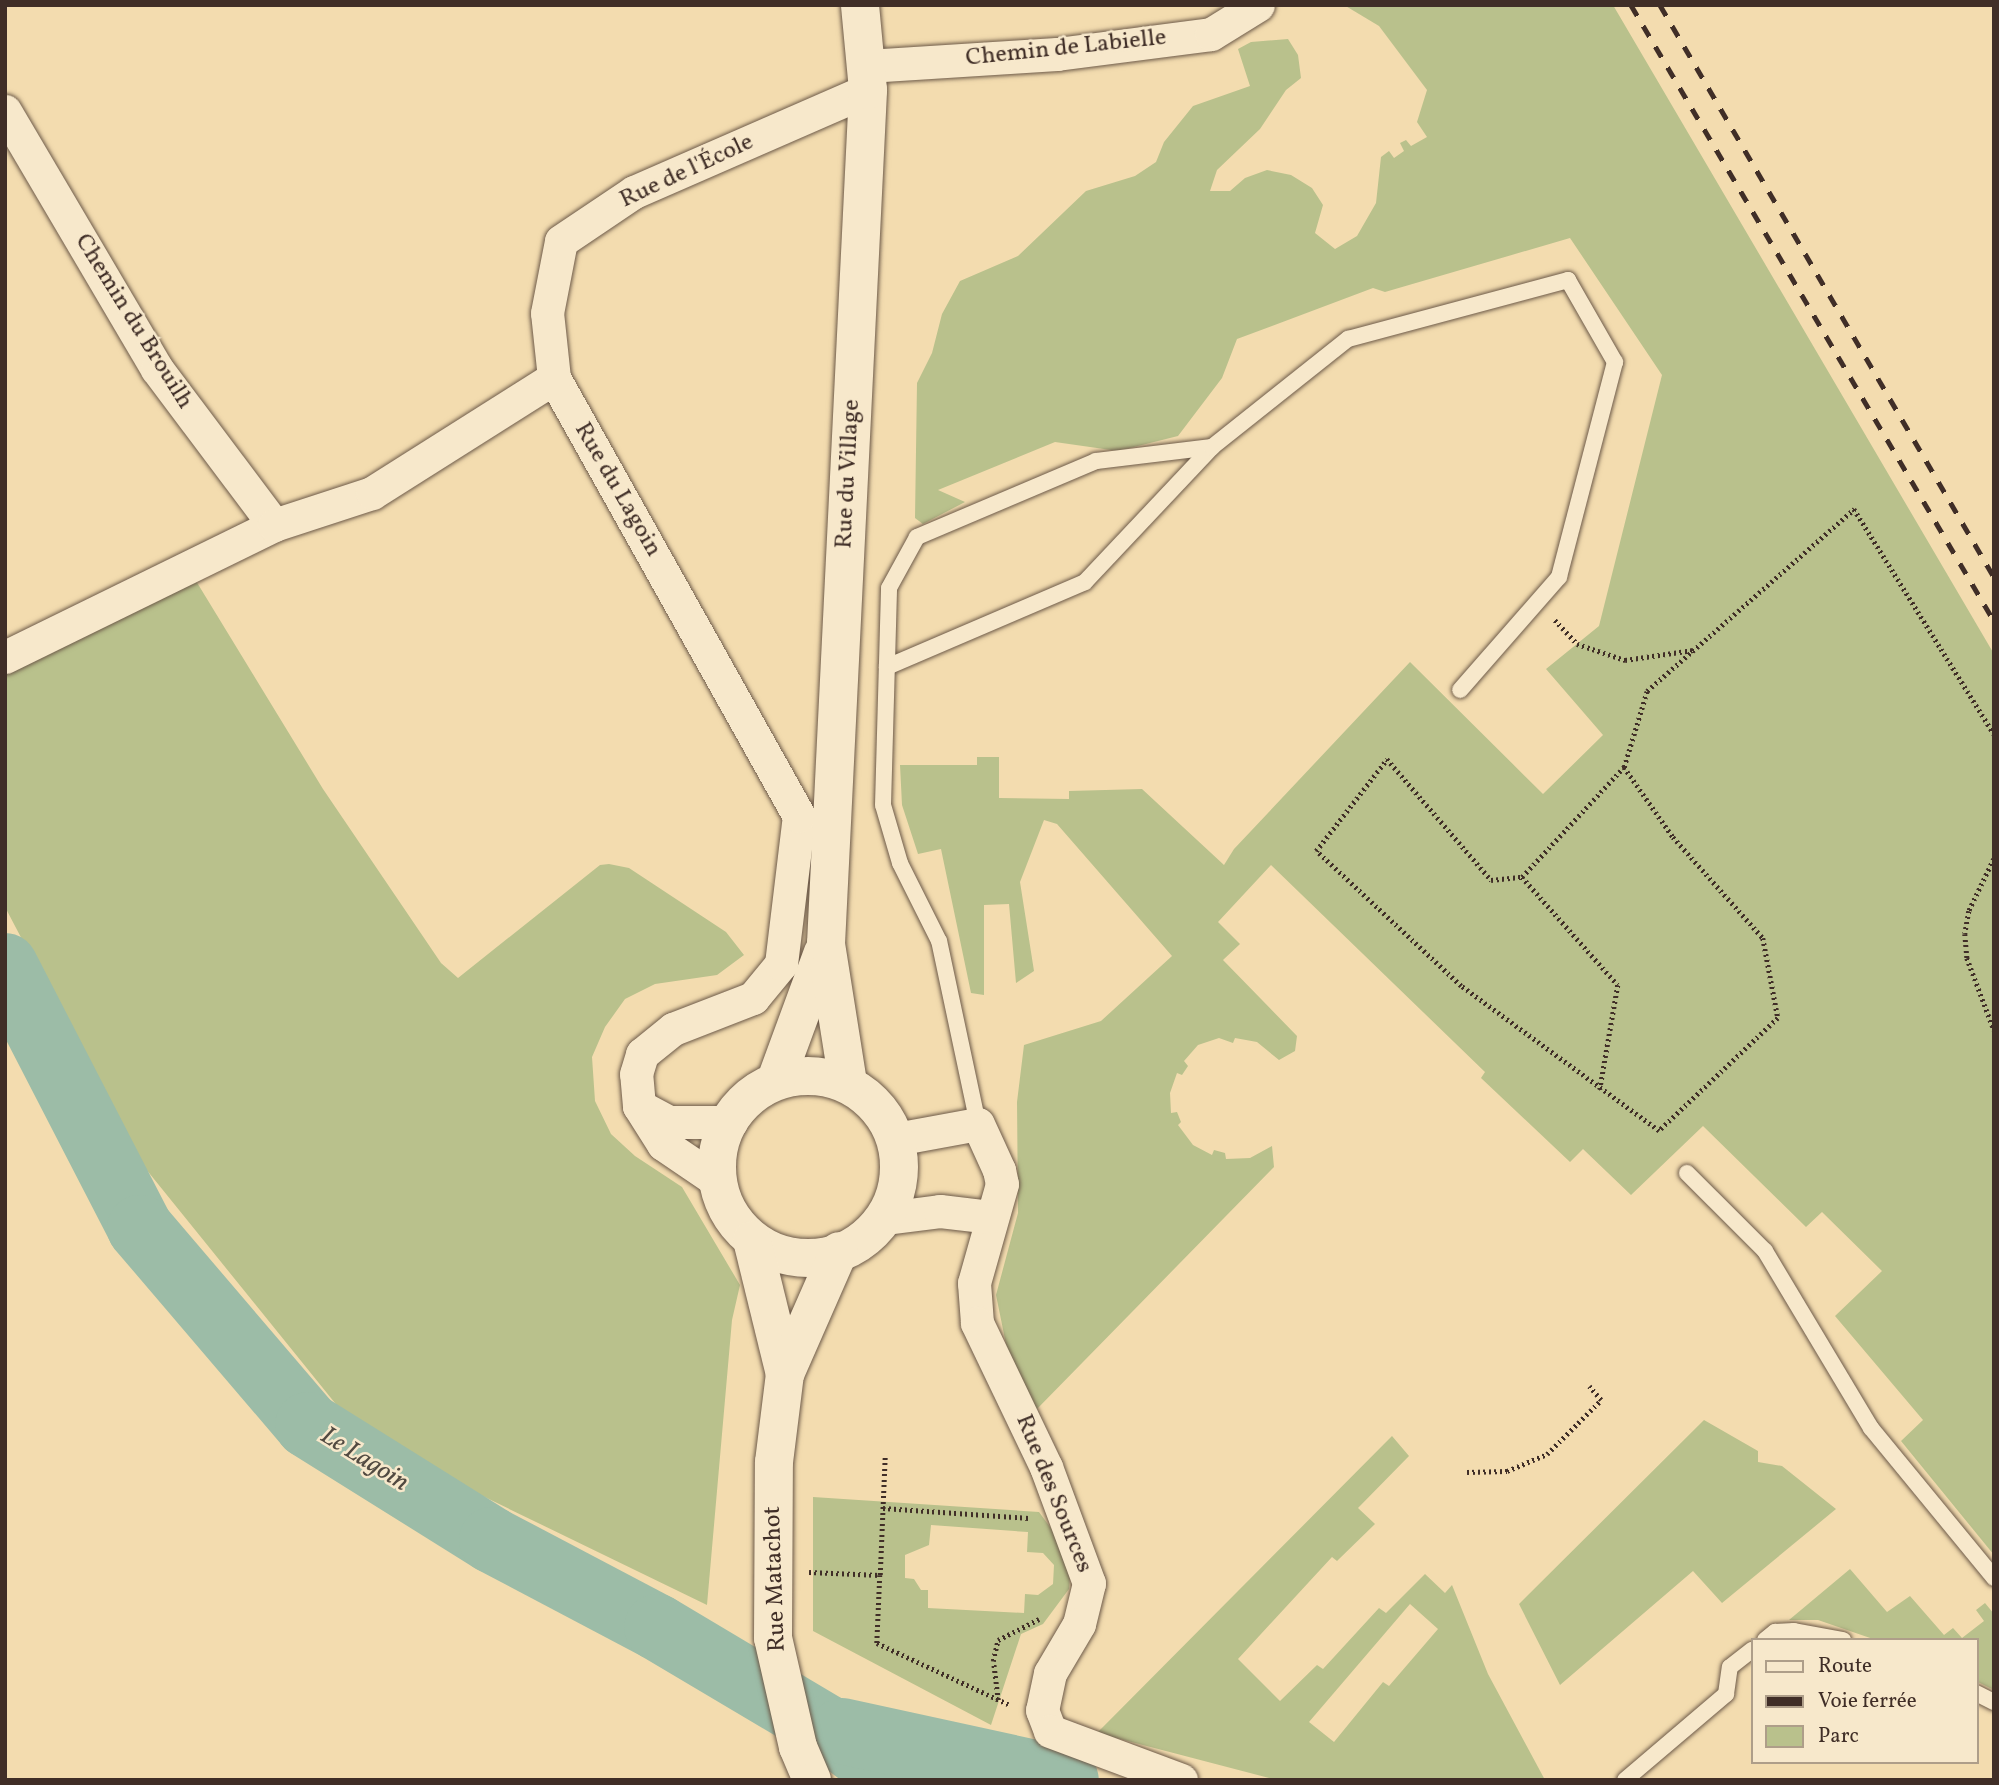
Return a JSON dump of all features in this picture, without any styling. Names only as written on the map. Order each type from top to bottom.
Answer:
[{"type":"main road","name":"Rue du Village","points":[[848,1083],[826,944],[867,78],[860,5]]},
{"type":"main road","name":"Rue du Village","points":[[776,1080],[826,944]]},
{"type":"main road","points":[[818,1074],[848,1083],[880,1108],[896,1139],[900,1184],[886,1218],[856,1247],[814,1259],[788,1257],[751,1240],[728,1213],[716,1180],[720,1140],[744,1100],[776,1080],[818,1074]]},
{"type":"main road","name":"Rue Matachot","points":[[751,1240],[785,1374]]},
{"type":"main road","name":"Rue Matachot","points":[[805,1763],[773,1638],[774,1462],[785,1374],[839,1251]]},
{"type":"street","name":"Chemin de Labielle","points":[[867,78],[1211,34],[1258,5]]},
{"type":"street","name":"Rue de l'École","points":[[554,378],[547,313],[561,241],[634,192],[867,78]]},
{"type":"street","name":"Chemin du Brouilh","points":[[5,111],[157,369],[274,525]]},
{"type":"street","points":[[5,657],[274,525],[372,494],[554,378]]},
{"type":"street","name":"Rue du Lagoin","points":[[554,378],[799,816],[781,964],[753,998],[673,1029],[642,1054],[636,1073],[639,1107],[663,1144],[716,1180]]},
{"type":"street","points":[[639,1107],[668,1122],[731,1122]]},
{"type":"street","points":[[896,1139],[978,1124]]},
{"type":"street","name":"Rue des Sources","points":[[978,1124],[1002,1184],[990,1217],[974,1283],[977,1323],[1046,1467],[1090,1583],[1079,1624],[1050,1673],[1042,1710],[1047,1724]]},
{"type":"street","points":[[886,1218],[940,1211],[990,1217]]},
{"type":"street","points":[[1047,1724],[1050,1731],[1181,1780]]},
{"type":"lane","points":[[887,667],[1085,582],[1212,447],[1348,339],[1568,280],[1615,362],[1559,577],[1460,690]]},
{"type":"lane","points":[[978,1124],[939,941],[900,863],[883,805],[889,588],[917,537],[1096,461],[1212,447]]},
{"type":"lane","points":[[1687,1173],[1765,1251],[1871,1428],[1994,1578]]},
{"type":"lane","points":[[1768,1638],[1776,1632],[1794,1631],[1832,1638]]},
{"type":"lane","points":[[1625,1780],[1726,1693],[1730,1667],[1750,1652]]},
{"type":"lane","points":[[1978,1694],[1994,1702]]},
{"type":"path","points":[[1624,767],[1673,837],[1763,938],[1778,1018],[1659,1131],[1461,986],[1316,851],[1387,759],[1491,880],[1522,877],[1624,767],[1647,691],[1854,509],[1994,734]]},
{"type":"path","points":[[1537,601],[1577,644],[1625,660],[1694,650]]},
{"type":"path","points":[[1994,859],[1969,911],[1965,934],[1967,958],[1994,1030]]},
{"type":"path","points":[[1522,877],[1618,985],[1600,1089]]},
{"type":"path","points":[[1467,1472],[1507,1471],[1547,1454],[1601,1400],[1588,1386]]},
{"type":"path","points":[[885,1454],[877,1643],[1047,1724]]},
{"type":"path","points":[[883,1508],[1032,1518],[1040,1525]]},
{"type":"path","points":[[773,1570],[880,1575]]},
{"type":"path","points":[[998,1700],[993,1661],[998,1640],[1037,1621],[1048,1610]]},
{"type":"green space","points":[[1344,5],[1613,5],[1994,654],[1994,1555],[1901,1441],[1923,1420],[1835,1316],[1882,1271],[1822,1212],[1806,1227],[1703,1126],[1631,1195],[1583,1149],[1570,1162],[1481,1078],[1485,1072],[1271,865],[1218,922],[1240,944],[1223,960],[1297,1036],[1295,1051],[1279,1060],[1257,1042],[1235,1038],[1233,1043],[1219,1038],[1198,1045],[1184,1061],[1188,1066],[1182,1075],[1177,1073],[1170,1093],[1171,1113],[1177,1112],[1181,1122],[1178,1125],[1193,1145],[1212,1155],[1214,1150],[1225,1153],[1226,1159],[1250,1158],[1272,1146],[1274,1167],[1035,1411],[1007,1349],[996,1295],[1018,1213],[1017,1102],[1024,1045],[1101,1021],[1172,956],[1057,824],[1044,820],[1020,882],[1034,971],[1016,983],[1009,904],[984,905],[984,995],[971,993],[941,849],[918,854],[902,805],[900,765],[977,765],[977,757],[999,757],[999,798],[1069,799],[1069,791],[1142,789],[1224,865],[1234,849],[1410,662],[1543,794],[1603,735],[1546,669],[1599,626],[1662,375],[1570,238],[1385,292],[1373,288],[1237,339],[1222,378],[1178,436],[1118,451],[1055,442],[938,490],[965,502],[923,524],[915,518],[917,383],[932,353],[942,314],[960,281],[1018,256],[1086,191],[1135,176],[1156,162],[1164,142],[1193,106],[1250,86],[1238,49],[1251,42],[1288,39],[1298,55],[1301,78],[1286,90],[1260,129],[1217,170],[1210,191],[1230,191],[1245,178],[1267,170],[1291,175],[1312,188],[1323,205],[1315,233],[1335,249],[1357,236],[1376,203],[1381,157],[1389,151],[1394,158],[1404,151],[1400,143],[1406,140],[1411,146],[1427,137],[1417,122],[1427,90],[1379,26]]},
{"type":"green space","points":[[193,576],[323,789],[441,963],[458,978],[600,865],[609,864],[629,868],[726,932],[744,955],[717,975],[655,984],[625,999],[605,1027],[592,1057],[595,1101],[611,1134],[635,1156],[682,1187],[740,1285],[732,1320],[707,1605],[431,1471],[339,1408],[137,1158],[5,907],[5,670]]},
{"type":"green space","points":[[1704,1420],[1758,1451],[1758,1462],[1782,1466],[1836,1509],[1722,1603],[1693,1571],[1560,1685],[1519,1604]]},
{"type":"green space","points":[[1392,1436],[1409,1456],[1358,1508],[1375,1524],[1337,1561],[1332,1557],[1238,1659],[1280,1701],[1317,1665],[1323,1669],[1379,1608],[1386,1613],[1425,1574],[1445,1593],[1452,1585],[1488,1674],[1545,1780],[1277,1780],[1097,1733]],"holes":[[[1410,1604],[1438,1629],[1389,1686],[1383,1682],[1334,1742],[1309,1722]]]},
{"type":"green space","points":[[813,1497],[1039,1512],[1072,1557],[1069,1589],[1043,1624],[1021,1634],[991,1725],[813,1631]],"holes":[[[931,1525],[1028,1532],[1027,1552],[1043,1553],[1054,1565],[1053,1584],[1038,1595],[1025,1594],[1024,1613],[928,1608],[928,1590],[921,1590],[914,1579],[905,1578],[905,1555],[929,1545]]]},
{"type":"green space","points":[[1850,1569],[1887,1612],[1910,1596],[1944,1635],[1953,1628],[1962,1638],[1870,1638],[1818,1620],[1789,1620]]},
{"type":"green space","points":[[1985,1603],[1994,1614],[1994,1690],[1978,1682],[1978,1638],[1962,1638],[1984,1621],[1976,1610]]},
{"type":"waterway","name":"Le Lagoin","points":[[5,966],[140,1228],[308,1425],[492,1540],[657,1627],[827,1728],[895,1780]]},
{"type":"waterway","points":[[842,1731],[1066,1780]]},
{"type":"railway","points":[[1631,5],[1994,621]]},
{"type":"railway","points":[[1660,5],[1994,577]]}]
